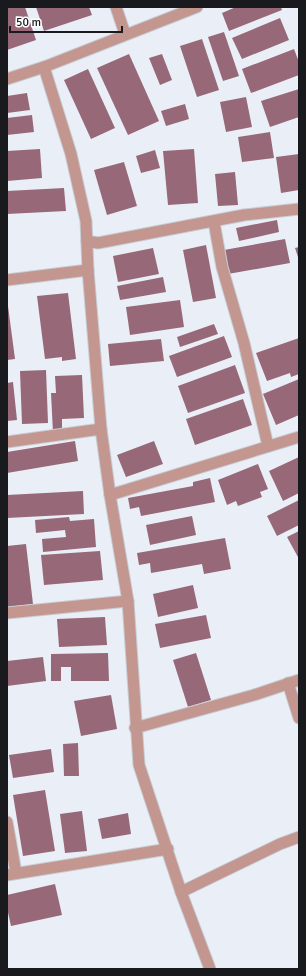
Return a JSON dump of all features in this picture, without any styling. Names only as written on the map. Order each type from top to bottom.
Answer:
[{"type":"street","points":[[116,7],[126,34]]},
{"type":"street","points":[[7,79],[44,67],[197,7]]},
{"type":"street","points":[[44,67],[70,154],[86,221],[88,270],[101,429],[110,495],[128,600],[135,728],[139,765],[181,892],[210,969]]},
{"type":"street","points":[[87,241],[98,243],[214,222],[244,215],[299,209]]},
{"type":"street","points":[[214,222],[222,267],[244,343],[268,446]]},
{"type":"street","points":[[7,280],[88,270]]},
{"type":"street","points":[[7,442],[101,429]]},
{"type":"street","points":[[110,495],[299,437]]},
{"type":"street","points":[[7,613],[128,600]]},
{"type":"street","points":[[135,728],[254,695],[299,680]]},
{"type":"street","points":[[288,684],[299,718]]},
{"type":"street","points":[[7,822],[11,874],[168,849]]},
{"type":"street","points":[[181,892],[299,836]]},
{"type":"building","points":[[7,7],[25,7],[36,40],[7,50]]},
{"type":"building","points":[[36,7],[89,7],[92,15],[44,31]]},
{"type":"building","points":[[236,7],[281,7],[282,10],[229,31],[222,13]]},
{"type":"building","points":[[280,18],[289,40],[242,59],[232,38]]},
{"type":"building","points":[[224,32],[239,76],[223,81],[208,37]]},
{"type":"building","points":[[202,39],[219,90],[197,97],[180,46]]},
{"type":"building","points":[[294,49],[299,62],[299,75],[251,93],[242,69]]},
{"type":"building","points":[[129,54],[159,121],[128,135],[97,68]]},
{"type":"building","points":[[162,54],[172,80],[160,85],[149,58]]},
{"type":"building","points":[[88,69],[115,128],[91,139],[64,80]]},
{"type":"building","points":[[299,89],[299,117],[270,127],[261,101]]},
{"type":"building","points":[[27,93],[30,110],[7,113],[7,96]]},
{"type":"building","points":[[246,97],[252,127],[226,132],[220,102]]},
{"type":"building","points":[[185,104],[189,119],[166,126],[161,111]]},
{"type":"building","points":[[32,115],[34,132],[7,135],[7,118]]},
{"type":"building","points":[[270,132],[274,158],[242,162],[238,137]]},
{"type":"building","points":[[40,149],[42,178],[7,181],[7,151]]},
{"type":"building","points":[[194,149],[198,203],[168,205],[163,151]]},
{"type":"building","points":[[155,150],[160,168],[141,173],[136,156]]},
{"type":"building","points":[[299,154],[299,190],[281,193],[276,157]]},
{"type":"building","points":[[124,162],[137,206],[107,215],[94,170]]},
{"type":"building","points":[[235,172],[238,205],[218,206],[215,174]]},
{"type":"building","points":[[64,188],[66,211],[7,214],[7,191]]},
{"type":"building","points":[[277,220],[279,232],[239,241],[236,228]]},
{"type":"building","points":[[285,239],[290,263],[228,274],[224,250]]},
{"type":"building","points":[[206,245],[216,298],[193,302],[183,250]]},
{"type":"building","points":[[299,247],[299,260],[295,248]]},
{"type":"building","points":[[153,248],[159,274],[118,282],[113,256]]},
{"type":"building","points":[[163,277],[166,292],[120,300],[117,286]]},
{"type":"building","points":[[68,293],[76,359],[62,361],[62,357],[45,359],[37,296]]},
{"type":"building","points":[[180,300],[184,327],[130,335],[126,307]]},
{"type":"building","points":[[7,306],[15,359],[7,360]]},
{"type":"building","points":[[214,324],[218,334],[180,347],[177,337]]},
{"type":"building","points":[[224,336],[232,357],[177,377],[169,356]]},
{"type":"building","points":[[299,338],[299,374],[291,377],[290,373],[267,381],[256,353]]},
{"type":"building","points":[[161,339],[164,361],[110,366],[108,344]]},
{"type":"building","points":[[235,365],[245,393],[188,413],[178,386]]},
{"type":"building","points":[[46,370],[48,423],[22,424],[20,371]]},
{"type":"building","points":[[82,375],[84,418],[62,419],[62,432],[53,433],[51,393],[56,393],[55,376]]},
{"type":"building","points":[[299,379],[299,415],[276,425],[263,394]]},
{"type":"building","points":[[13,382],[17,420],[7,421],[7,383]]},
{"type":"building","points":[[243,399],[252,425],[195,445],[186,419]]},
{"type":"building","points":[[75,441],[78,461],[7,473],[7,452]]},
{"type":"building","points":[[154,441],[163,464],[126,477],[117,455]]},
{"type":"building","points":[[299,457],[299,493],[283,501],[269,471]]},
{"type":"building","points":[[258,464],[268,489],[260,492],[262,497],[238,506],[236,501],[227,505],[218,480]]},
{"type":"building","points":[[210,478],[215,502],[141,516],[139,507],[130,509],[128,498],[193,486],[193,482]]},
{"type":"building","points":[[83,491],[84,514],[7,518],[7,495]]},
{"type":"building","points":[[299,500],[299,525],[277,536],[267,516]]},
{"type":"building","points":[[192,516],[196,535],[150,545],[146,525]]},
{"type":"building","points":[[69,517],[70,521],[94,519],[96,547],[43,552],[42,539],[66,537],[65,530],[36,533],[35,520]]},
{"type":"building","points":[[299,531],[299,559],[287,537]]},
{"type":"building","points":[[225,538],[231,569],[204,574],[202,564],[151,573],[150,563],[139,565],[137,553]]},
{"type":"building","points":[[26,544],[33,604],[7,607],[7,546]]},
{"type":"building","points":[[100,551],[103,580],[44,585],[41,555]]},
{"type":"building","points":[[193,585],[198,608],[158,617],[153,594]]},
{"type":"building","points":[[206,615],[211,638],[160,648],[155,624]]},
{"type":"building","points":[[105,617],[107,645],[59,647],[57,619]]},
{"type":"building","points":[[108,653],[109,681],[71,681],[71,667],[61,667],[61,681],[51,681],[51,654]]},
{"type":"building","points":[[196,653],[211,700],[188,707],[173,660]]},
{"type":"building","points":[[43,657],[46,681],[7,686],[7,661]]},
{"type":"building","points":[[111,695],[117,729],[81,736],[74,701]]},
{"type":"building","points":[[78,743],[79,776],[64,776],[63,744]]},
{"type":"building","points":[[51,749],[54,772],[13,778],[9,755]]},
{"type":"building","points":[[45,790],[55,851],[23,856],[13,795]]},
{"type":"building","points":[[82,811],[87,851],[65,853],[60,814]]},
{"type":"building","points":[[128,813],[131,834],[102,839],[98,819]]},
{"type":"building","points":[[55,884],[62,915],[11,926],[7,908],[7,895]]}]
